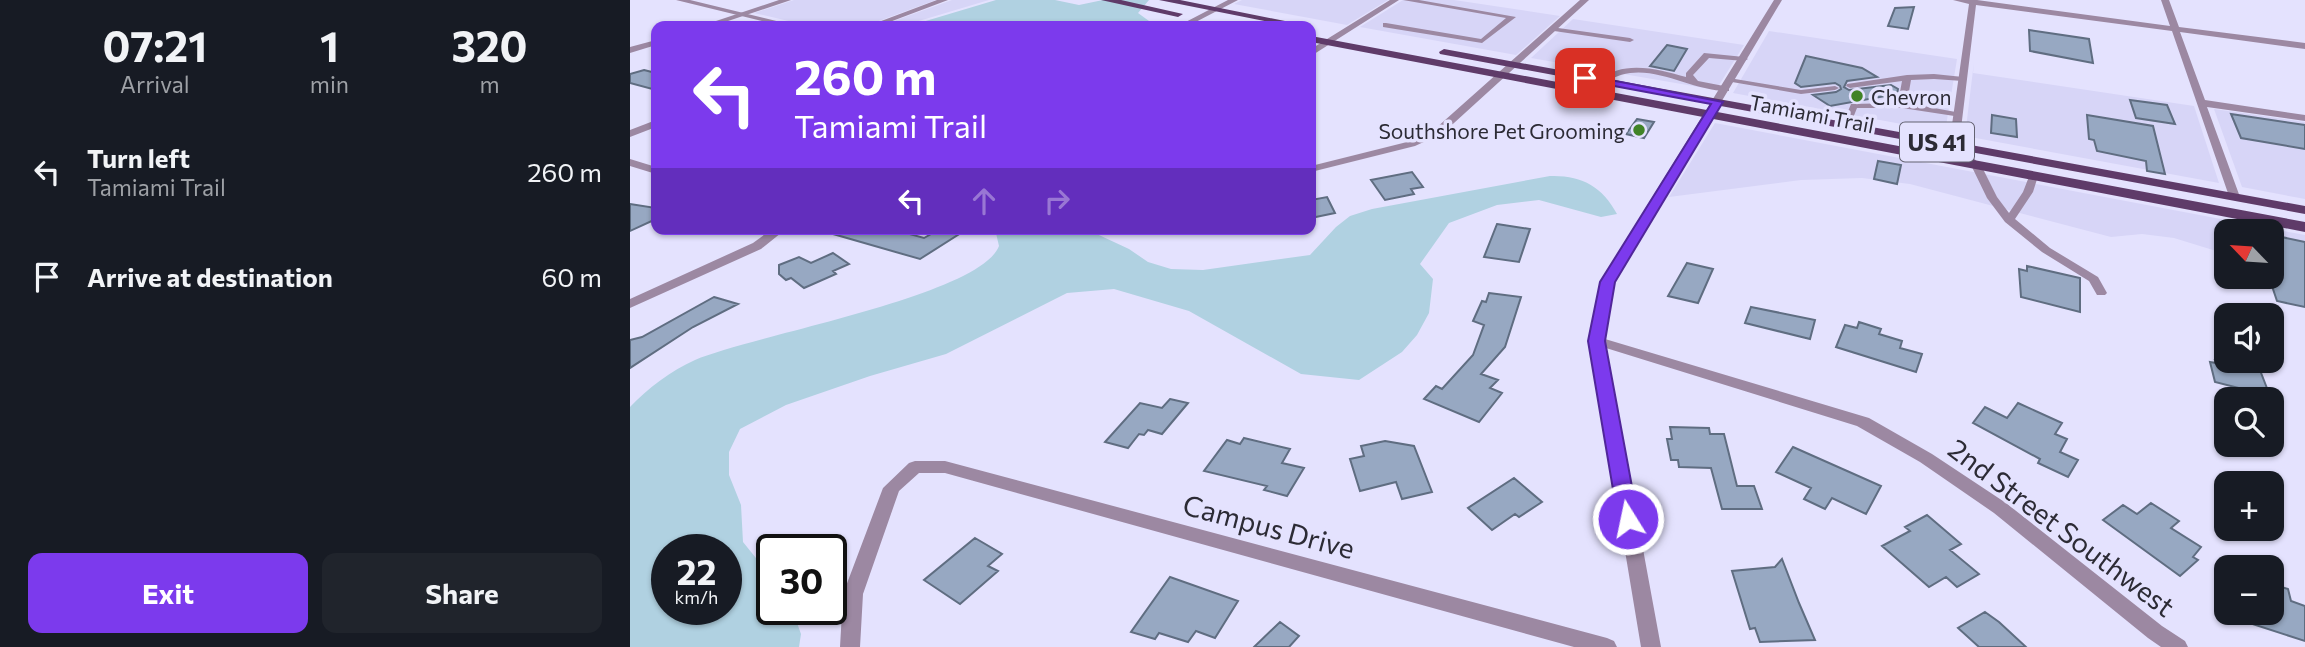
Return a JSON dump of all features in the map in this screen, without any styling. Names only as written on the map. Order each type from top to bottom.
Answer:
[{"type":"main road","points":[[1106,0],[1163,5],[1214,21]]},
{"type":"main road","points":[[1163,5],[1176,2],[1276,21]]},
{"type":"main road","name":"Tamiami Trail","points":[[1316,28],[1602,81],[1714,109],[2033,176],[2305,227]]},
{"type":"main road","name":"Tamiami Trail","points":[[1316,40],[1503,76],[1714,109],[1846,126],[2305,210]]},
{"type":"main road","points":[[2191,205],[2232,202],[2234,197]]},
{"type":"street","points":[[680,0],[769,21]]},
{"type":"street","points":[[721,21],[787,0]]},
{"type":"street","points":[[886,21],[944,0]]},
{"type":"street","points":[[1192,21],[1234,0]]},
{"type":"street","points":[[1316,50],[1395,0]]},
{"type":"street","points":[[1316,168],[1411,144],[1439,131],[1586,0]]},
{"type":"street","points":[[1651,647],[1597,341],[1607,282],[1779,0]]},
{"type":"street","points":[[1957,0],[2305,46]]},
{"type":"street","points":[[2165,0],[2234,197]]},
{"type":"street","points":[[1973,1],[1954,146],[1976,164]]},
{"type":"street","points":[[630,50],[651,44]]},
{"type":"street","points":[[2203,103],[2305,118]]},
{"type":"street","points":[[630,134],[651,125]]},
{"type":"street","points":[[630,162],[651,169]]},
{"type":"street","points":[[630,304],[757,246],[772,235]]},
{"type":"street","name":"2nd Street Southwest","points":[[1597,341],[1863,422],[1926,458],[2000,508],[2155,632],[2178,647]]},
{"type":"street","name":"Campus Drive","points":[[850,647],[853,594],[892,488],[915,467],[945,467],[1607,647]]},
{"type":"lane","points":[[1386,25],[1482,41],[1512,17],[1406,0]]},
{"type":"lane","points":[[1554,29],[1630,40]]},
{"type":"lane","points":[[1691,81],[1689,75],[1707,55],[1744,58]]},
{"type":"lane","points":[[1602,81],[1612,73],[1626,70],[1726,89]]},
{"type":"lane","points":[[1850,86],[1907,76],[1933,75],[1963,79]]},
{"type":"lane","points":[[1902,105],[1907,76]]},
{"type":"lane","points":[[1732,80],[1801,92],[1835,88]]},
{"type":"lane","points":[[1846,126],[1854,106],[1902,105],[1958,115]]},
{"type":"lane","points":[[1976,164],[1992,198],[2009,220],[2046,250],[2094,279],[2101,293]]},
{"type":"lane","points":[[2009,220],[2028,192],[2033,176]]},
{"type":"shaded area","points":[[794,0],[936,0],[879,21],[788,21],[754,13]]},
{"type":"shaded area","points":[[952,0],[989,0],[919,21],[894,21]]},
{"type":"shaded area","points":[[996,0],[1055,0],[1079,5],[1103,0],[1149,0],[1138,13],[1149,21],[926,21]]},
{"type":"shaded area","points":[[1242,0],[1388,0],[1347,25],[1234,4]]},
{"type":"shaded area","points":[[1403,0],[1454,0],[1560,16],[1516,55],[1360,27]]},
{"type":"shaded area","points":[[1573,19],[1744,45],[1716,90],[1531,58]]},
{"type":"shaded area","points":[[1769,31],[1957,59],[1945,132],[1733,93]]},
{"type":"shaded area","points":[[1974,62],[1973,73],[2194,106],[2219,183],[1965,136]]},
{"type":"shaded area","points":[[2214,109],[2305,122],[2305,199],[2242,187]]},
{"type":"shaded area","points":[[1715,123],[2221,219],[2214,219],[2214,250],[2174,238],[2142,234],[2111,237],[1910,184],[1862,178],[1801,180],[1669,197]]},
{"type":"shaded area","points":[[1550,176],[1581,180],[1589,184],[1605,196],[1617,214],[1601,217],[1539,200],[1497,205],[1449,223],[1420,264],[1433,279],[1429,313],[1417,335],[1402,352],[1359,380],[1301,374],[1189,311],[1114,289],[1067,293],[946,354],[870,376],[786,405],[740,429],[729,452],[729,475],[741,505],[743,542],[756,558],[756,625],[798,625],[801,634],[799,647],[630,647],[630,407],[678,369],[724,350],[862,312],[952,281],[983,264],[999,246],[996,235],[1099,235],[1129,249],[1148,262],[1171,269],[1203,270],[1310,255],[1350,216],[1372,209]]},
{"type":"shaded area","points":[[2284,231],[2305,235],[2305,299],[2284,284]]},
{"type":"building","points":[[1914,7],[1908,29],[1888,26],[1895,8]]},
{"type":"building","points":[[2029,30],[2089,39],[2093,63],[2030,51]]},
{"type":"building","points":[[1667,45],[1687,49],[1674,71],[1650,66]]},
{"type":"building","points":[[1806,56],[1862,68],[1877,77],[1847,81],[1844,87],[1849,90],[1891,85],[1898,89],[1897,94],[1830,106],[1813,95],[1836,92],[1841,89],[1840,86],[1835,83],[1801,87],[1795,83]]},
{"type":"building","points":[[644,70],[651,72],[651,89],[630,83],[630,74]]},
{"type":"building","points":[[2130,100],[2167,105],[2175,124],[2136,118]]},
{"type":"building","points":[[2231,114],[2305,125],[2305,149],[2241,138]]},
{"type":"building","points":[[1992,115],[2016,119],[2017,137],[1991,133]]},
{"type":"building","points":[[2087,115],[2153,126],[2165,174],[2147,171],[2146,161],[2097,151],[2094,140],[2089,139]]},
{"type":"building","name":"Southshore Pet Grooming","points":[[1637,119],[1654,122],[1644,138],[1626,134]]},
{"type":"building","points":[[1878,161],[1901,165],[1897,184],[1874,179]]},
{"type":"building","points":[[1412,172],[1423,187],[1411,189],[1414,194],[1385,200],[1371,180]]},
{"type":"building","points":[[1327,197],[1335,213],[1316,217],[1316,199]]},
{"type":"building","points":[[630,204],[651,207],[651,221],[630,231]]},
{"type":"building","points":[[1497,224],[1530,229],[1519,262],[1484,257]]},
{"type":"building","points":[[836,235],[913,235],[924,238],[929,235],[958,235],[920,259]]},
{"type":"building","points":[[2284,238],[2305,242],[2305,307],[2277,301],[2273,289],[2284,289]]},
{"type":"building","points":[[833,253],[849,264],[833,271],[836,274],[804,288],[791,278],[786,280],[779,274],[779,265],[799,257],[811,263]]},
{"type":"building","points":[[1687,263],[1713,269],[1698,303],[1668,296]]},
{"type":"building","points":[[2027,266],[2080,278],[2080,312],[2021,297],[2019,269],[2027,271]]},
{"type":"building","points":[[1489,293],[1521,297],[1505,347],[1481,374],[1498,380],[1490,388],[1502,393],[1479,422],[1424,399],[1436,386],[1442,389],[1473,355],[1484,325],[1473,321],[1482,301],[1486,302]]},
{"type":"building","points":[[714,297],[738,304],[693,327],[630,368],[630,340],[642,337]]},
{"type":"building","points":[[1751,307],[1815,320],[1810,339],[1745,323]]},
{"type":"building","points":[[1859,322],[1881,329],[1879,334],[1902,341],[1900,348],[1922,354],[1916,372],[1836,347],[1845,325],[1857,328]]},
{"type":"building","points":[[2210,362],[2214,363],[2214,373],[2261,373],[2266,387],[2235,387],[2215,382]]},
{"type":"building","points":[[1170,399],[1188,403],[1162,434],[1148,430],[1144,435],[1139,434],[1128,448],[1105,442],[1140,403],[1162,408]]},
{"type":"building","points":[[2018,403],[2062,423],[2055,434],[2067,439],[2060,452],[2078,460],[2068,477],[2038,463],[2040,459],[1973,423],[1985,407],[2007,418]]},
{"type":"building","points":[[1670,427],[1709,428],[1710,434],[1724,434],[1737,486],[1754,486],[1762,509],[1722,509],[1711,468],[1679,467],[1678,460],[1671,460],[1667,439],[1672,439]]},
{"type":"building","points":[[1244,438],[1290,449],[1282,463],[1304,468],[1287,496],[1264,490],[1267,486],[1204,471],[1227,440],[1240,444]]},
{"type":"building","points":[[1385,441],[1414,446],[1432,492],[1402,499],[1396,482],[1360,491],[1350,459],[1364,456],[1361,446]]},
{"type":"building","points":[[1793,447],[1881,486],[1866,514],[1832,498],[1825,509],[1804,499],[1811,488],[1776,472]]},
{"type":"building","points":[[1514,478],[1542,502],[1519,517],[1515,514],[1492,530],[1468,508]]},
{"type":"building","points":[[2151,503],[2179,521],[2171,528],[2201,547],[2193,557],[2198,560],[2180,576],[2103,520],[2123,505],[2137,514]]},
{"type":"building","points":[[1927,515],[1961,544],[1950,550],[1979,574],[1957,587],[1946,577],[1929,587],[1882,546],[1910,531],[1905,527]]},
{"type":"building","points":[[975,538],[1002,554],[988,566],[998,571],[960,604],[924,580]]},
{"type":"building","points":[[1782,559],[1815,640],[1760,642],[1755,628],[1750,629],[1732,571],[1775,567]]},
{"type":"building","points":[[1170,577],[1238,601],[1215,638],[1196,631],[1188,642],[1159,633],[1155,639],[1131,632]]},
{"type":"building","points":[[2284,588],[2288,589],[2291,601],[2305,606],[2305,641],[2256,625],[2284,625]]},
{"type":"building","points":[[1985,612],[2026,647],[1979,647],[1958,628]]},
{"type":"building","points":[[1280,622],[1299,636],[1289,647],[1254,647]]},
{"type":"place","name":"Chevron","points":[[1857,96]]},
{"type":"place","name":"Southshore Pet Grooming","points":[[1639,130]]},
{"type":"route","points":[[1585,78],[1718,102],[1607,282],[1597,341],[1628,519]]}]
